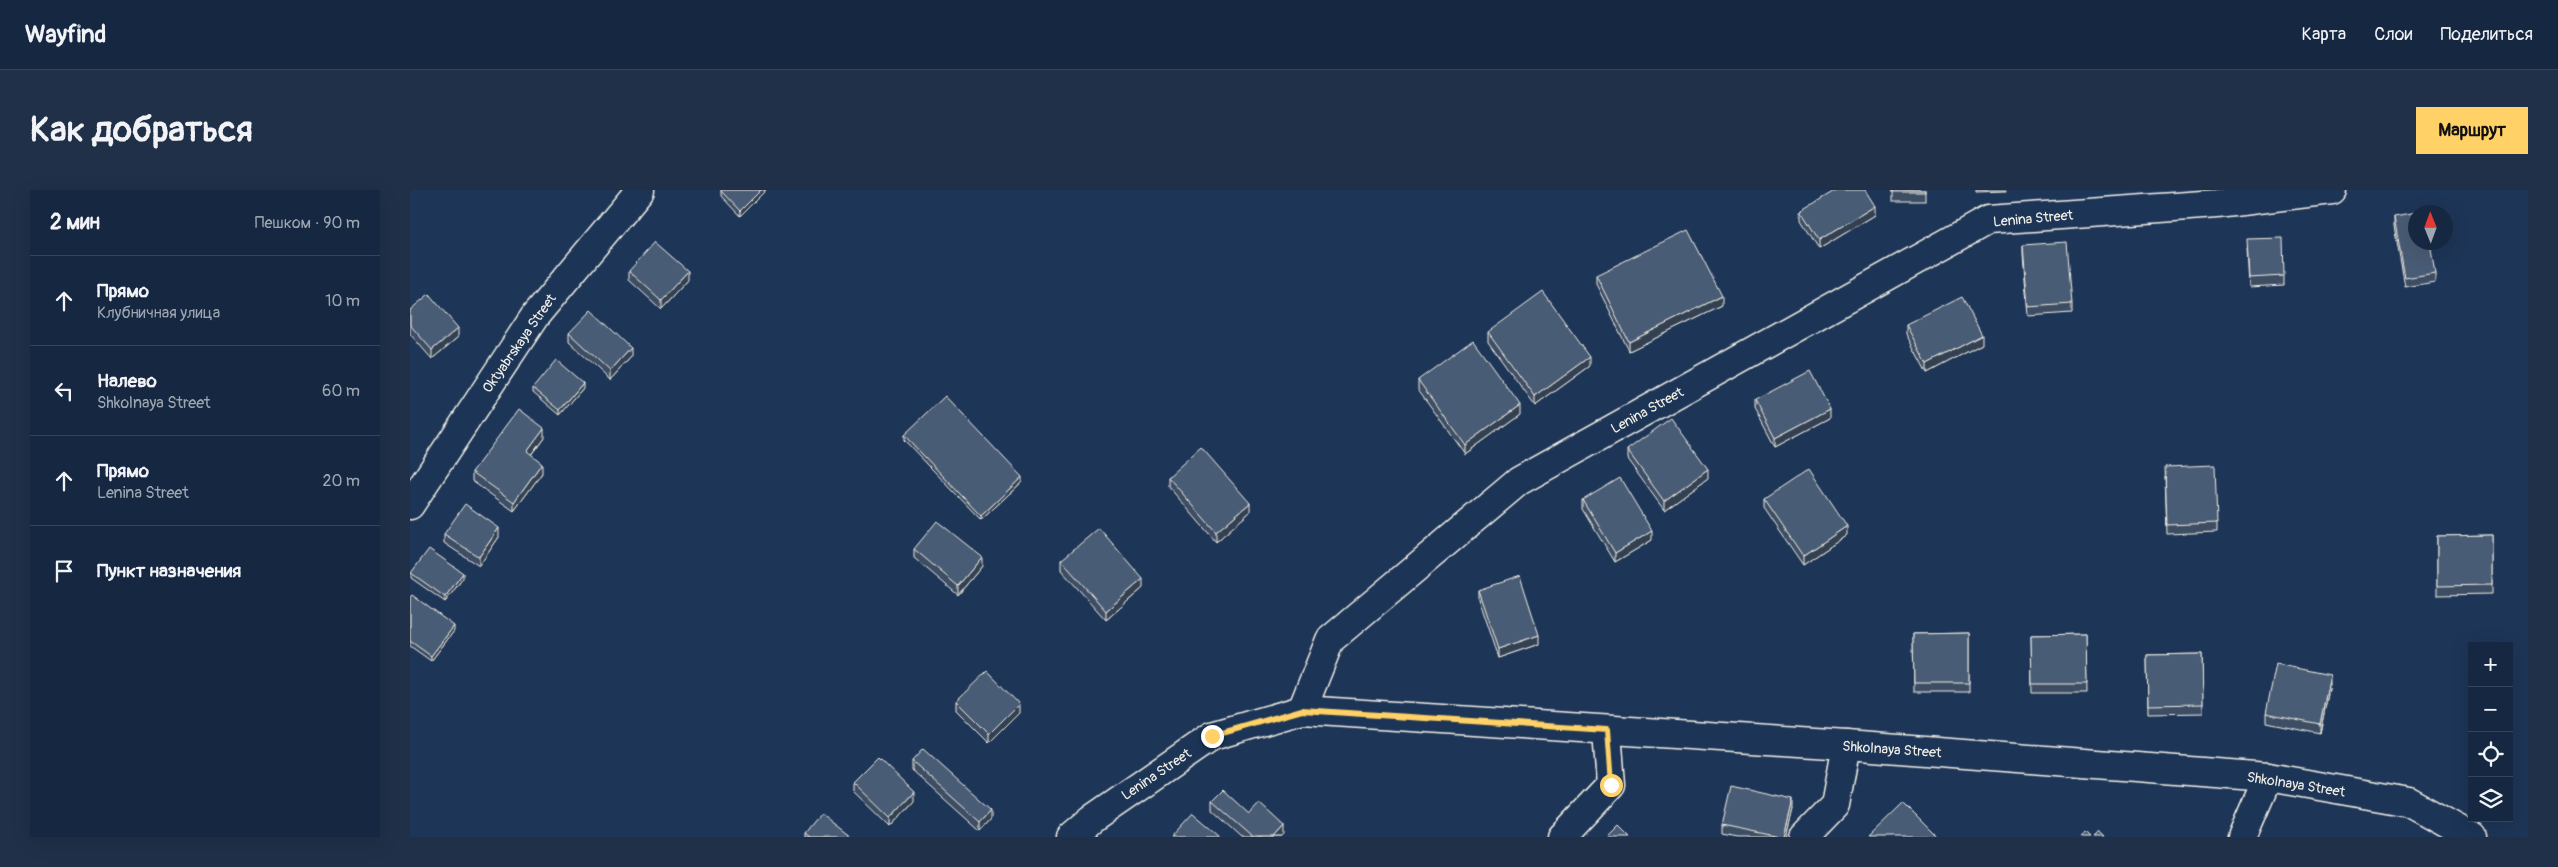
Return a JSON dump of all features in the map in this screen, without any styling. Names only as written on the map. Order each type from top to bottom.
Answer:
[{"type":"street","name":"Oktyabrskaya Street","points":[[410,505],[535,316],[640,190]]},
{"type":"street","name":"Lenina Street","points":[[1071,837],[1092,819],[1212,736],[1302,710],[1330,640],[1519,481],[1988,220],[2215,197],[2332,190]]},
{"type":"street","name":"Shkolnaya Street","points":[[1302,710],[1846,745],[2268,777],[2409,802],[2472,837]]},
{"type":"street","points":[[1562,837],[1611,785],[1607,730]]},
{"type":"street","points":[[1804,837],[1836,804],[1846,745]]},
{"type":"street","points":[[2242,837],[2268,777]]},
{"type":"building","points":[[721,190],[761,190],[740,211]]},
{"type":"building","points":[[1836,190],[1865,190],[1875,206],[1819,240],[1801,211]]},
{"type":"building","points":[[1893,190],[1925,190],[1925,192],[1893,192]]},
{"type":"building","points":[[2408,214],[2408,250],[2431,250],[2435,273],[2405,278],[2394,217]]},
{"type":"building","points":[[1688,230],[1722,296],[1629,342],[1596,275]]},
{"type":"building","points":[[2283,238],[2284,276],[2249,278],[2247,239]]},
{"type":"building","points":[[655,242],[688,271],[661,300],[629,271]]},
{"type":"building","points":[[2067,242],[2072,304],[2028,307],[2023,245]]},
{"type":"building","points":[[1543,292],[1590,357],[1535,397],[1488,332]]},
{"type":"building","points":[[429,294],[458,328],[432,350],[410,325],[410,310]]},
{"type":"building","points":[[1962,297],[1982,335],[1927,364],[1906,325]]},
{"type":"building","points":[[591,310],[631,348],[610,371],[569,333]]},
{"type":"building","points":[[1473,340],[1520,405],[1465,445],[1418,380]]},
{"type":"building","points":[[556,360],[583,383],[560,410],[533,388]]},
{"type":"building","points":[[1810,371],[1830,409],[1775,438],[1755,400]]},
{"type":"building","points":[[945,396],[1022,477],[981,516],[904,435]]},
{"type":"building","points":[[519,409],[544,428],[527,451],[542,463],[514,502],[472,472]]},
{"type":"building","points":[[1671,418],[1708,469],[1664,501],[1627,450]]},
{"type":"building","points":[[1201,447],[1250,503],[1216,532],[1168,477]]},
{"type":"building","points":[[2215,465],[2217,523],[2167,525],[2165,467]]},
{"type":"building","points":[[1809,469],[1847,526],[1803,556],[1764,499]]},
{"type":"building","points":[[1620,478],[1652,531],[1615,553],[1583,500]]},
{"type":"building","points":[[465,504],[499,528],[479,557],[444,534]]},
{"type":"building","points":[[937,521],[982,557],[958,586],[914,549]]},
{"type":"building","points":[[1099,528],[1143,579],[1106,611],[1061,560]]},
{"type":"building","points":[[2492,535],[2492,585],[2437,586],[2437,536]]},
{"type":"building","points":[[429,549],[463,573],[445,597],[411,573]]},
{"type":"building","points":[[1520,576],[1539,635],[1498,649],[1478,590]]},
{"type":"building","points":[[412,595],[454,626],[431,656],[410,641],[410,597]]},
{"type":"building","points":[[1969,633],[1969,683],[1914,683],[1913,634]]},
{"type":"building","points":[[2086,634],[2087,684],[2032,684],[2031,635]]},
{"type":"building","points":[[2202,654],[2203,704],[2148,705],[2147,655]]},
{"type":"building","points":[[2276,664],[2330,675],[2320,724],[2266,713]]},
{"type":"building","points":[[987,671],[1019,704],[989,734],[956,701]]},
{"type":"building","points":[[923,749],[991,810],[980,822],[912,761]]},
{"type":"building","points":[[878,757],[914,792],[890,818],[853,782]]},
{"type":"building","points":[[1731,786],[1793,800],[1784,837],[1722,825]]},
{"type":"building","points":[[1223,790],[1249,814],[1259,803],[1284,826],[1274,837],[1253,837],[1212,801]]},
{"type":"building","points":[[1903,803],[1937,837],[1868,837]]},
{"type":"building","points":[[820,813],[851,837],[809,837],[804,833]]},
{"type":"building","points":[[1193,813],[1221,837],[1171,837]]},
{"type":"building","points":[[1618,825],[1630,837],[1606,837]]},
{"type":"building","points":[[2085,832],[2090,837],[2081,837]]},
{"type":"building","points":[[2098,832],[2103,837],[2093,837]]},
{"type":"route","points":[[1212,736],[1302,710],[1607,730],[1611,785]]}]
